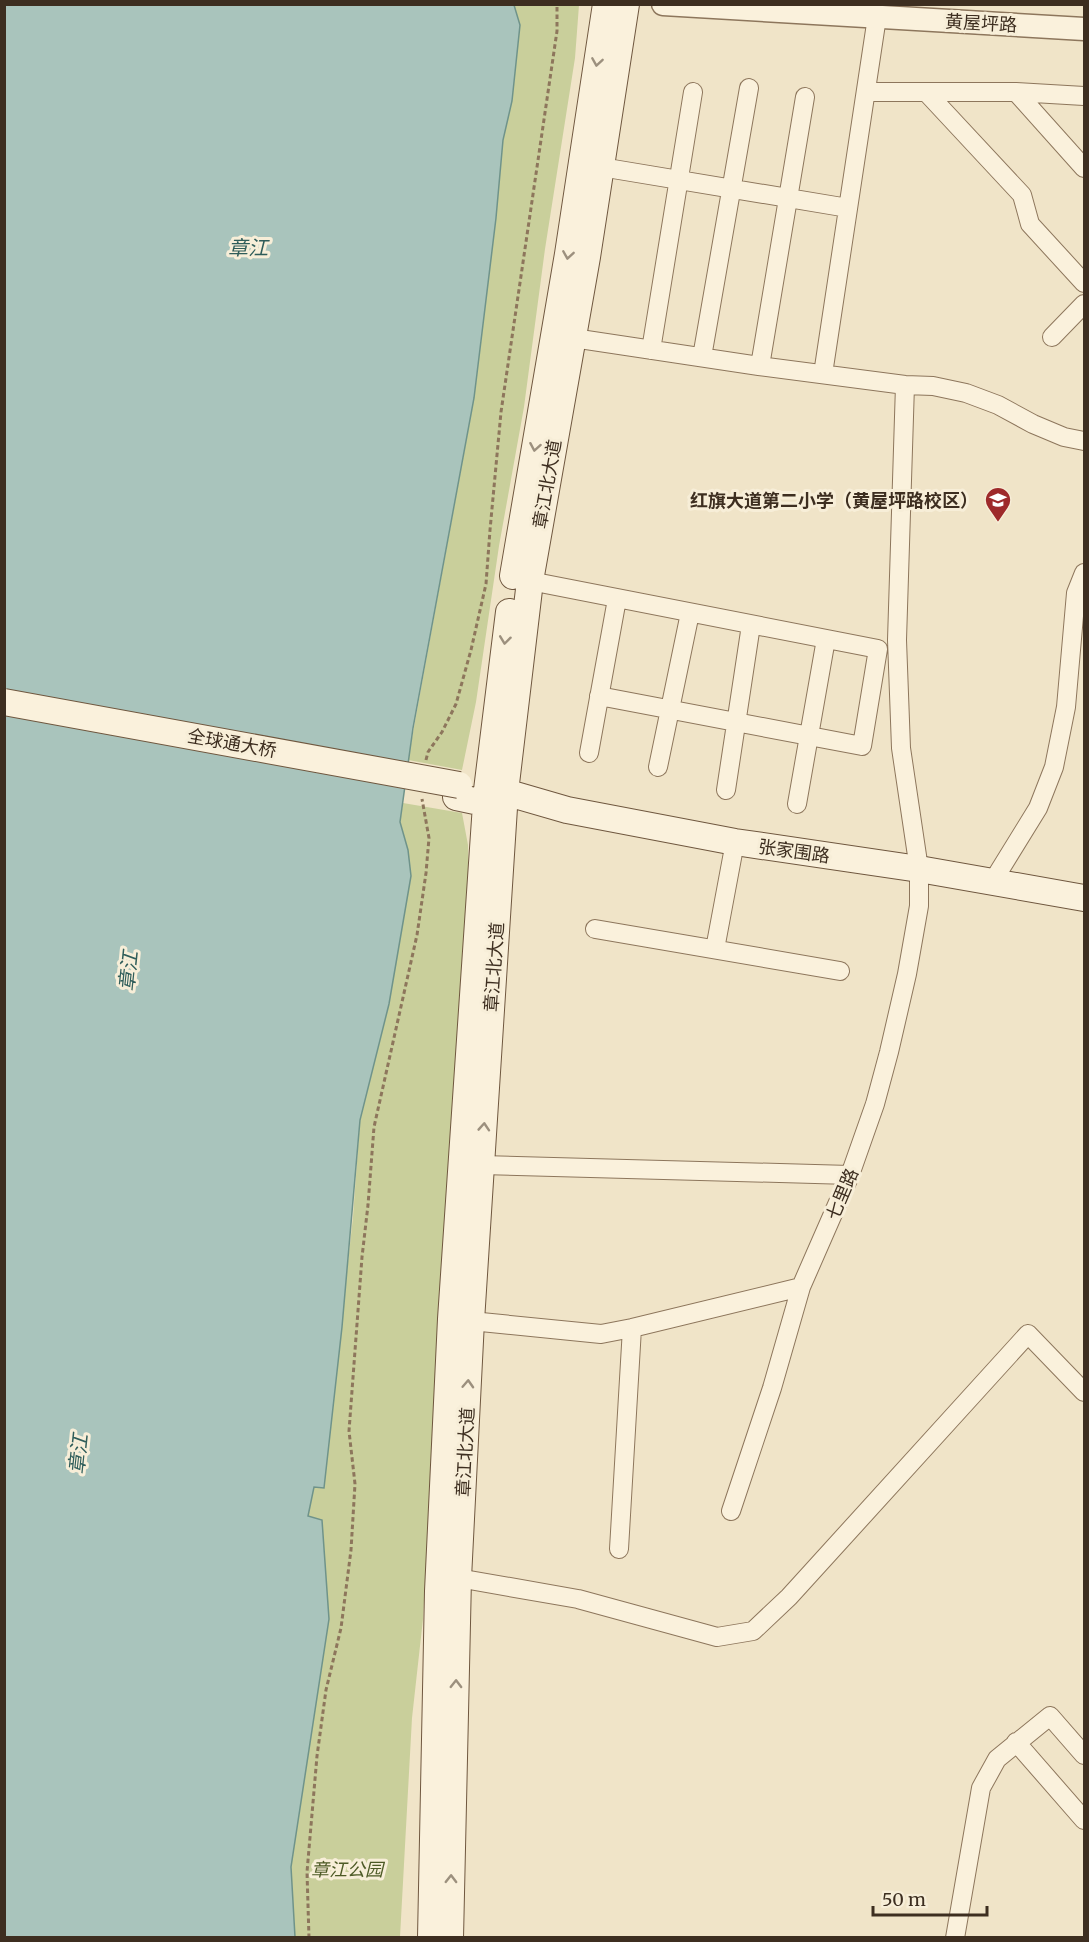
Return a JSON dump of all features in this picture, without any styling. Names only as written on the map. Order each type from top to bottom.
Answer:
[{"type":"main road","name":"章江北大道","points":[[431,1938],[438,1591],[450,1331],[513,578],[568,254],[606,4]]},
{"type":"main road","name":"章江北大道","points":[[450,1938],[458,1578],[481,1165],[496,798],[626,4]]},
{"type":"main road","name":"全球通大桥","points":[[4,702],[458,791]]},
{"type":"main road","name":"全球通大桥","points":[[4,718],[458,791]]},
{"type":"main road","name":"张家围路","points":[[458,791],[735,842],[919,869],[1084,898]]},
{"type":"street","name":"黄屋坪路","points":[[663,4],[1084,29]]},
{"type":"street","points":[[823,374],[877,17]]},
{"type":"street","points":[[702,357],[749,88]]},
{"type":"street","points":[[651,350],[693,92]]},
{"type":"street","points":[[866,92],[1016,92],[1084,96]]},
{"type":"street","points":[[1016,92],[1084,168]]},
{"type":"street","points":[[927,93],[1022,195],[1030,224],[1084,283]]},
{"type":"street","points":[[760,366],[805,97]]},
{"type":"street","points":[[601,167],[848,208]]},
{"type":"street","points":[[1052,337],[1084,304]]},
{"type":"street","points":[[573,338],[760,366],[905,385],[933,386],[966,393],[998,405],[1033,424],[1064,437],[1084,441]]},
{"type":"street","name":"七里路","points":[[731,1511],[772,1388],[801,1287],[850,1175],[875,1104],[907,974],[919,906],[919,869],[901,748],[897,640],[905,385]]},
{"type":"street","points":[[993,881],[1038,808],[1054,767],[1066,707],[1076,593],[1084,573]]},
{"type":"street","points":[[530,581],[878,649],[862,746],[600,696]]},
{"type":"street","points":[[589,753],[617,599]]},
{"type":"street","points":[[658,767],[690,613]]},
{"type":"street","points":[[726,790],[751,625]]},
{"type":"street","points":[[797,804],[826,639]]},
{"type":"street","points":[[715,950],[735,842]]},
{"type":"street","points":[[595,928],[840,971]]},
{"type":"street","points":[[481,1165],[850,1175]]},
{"type":"street","points":[[471,1321],[601,1334],[801,1287]]},
{"type":"street","points":[[619,1549],[632,1328]]},
{"type":"street","points":[[458,1578],[578,1599],[717,1637],[753,1631],[789,1597],[1028,1334],[1084,1392]]},
{"type":"street","points":[[955,1938],[981,1788],[997,1759],[1050,1716],[1084,1755]]},
{"type":"street","points":[[1016,1742],[1084,1820]]},
{"type":"path","points":[[423,770],[428,752],[442,732],[456,704],[486,584],[501,412],[556,42],[557,4]]},
{"type":"path","points":[[309,1938],[307,1872],[317,1756],[326,1690],[341,1628],[351,1550],[355,1484],[349,1431],[374,1127],[417,935],[426,873],[429,838],[422,794]]},
{"type":"green space","points":[[514,5],[579,5],[575,58],[545,249],[524,407],[499,546],[476,702],[462,770],[408,760],[474,398],[503,140],[512,101],[520,25]]},
{"type":"green space","name":"章江公园","points":[[403,803],[462,813],[468,845],[469,889],[440,1305],[423,1619],[412,1718],[400,1937],[295,1938],[291,1867],[329,1619],[308,1517],[314,1486],[323,1488],[353,1217],[360,1120],[389,1004],[408,850],[400,822]]},
{"type":"water","name":"章江","points":[[5,5],[514,5],[520,25],[512,101],[503,140],[474,398],[413,728],[400,822],[408,850],[411,876],[389,1004],[360,1120],[342,1327],[324,1488],[314,1487],[308,1516],[322,1520],[329,1619],[291,1867],[295,1937],[5,1938]]},
{"type":"place","name":"红旗大道第二小学（黄屋坪路校区）","points":[[998,523]]}]
